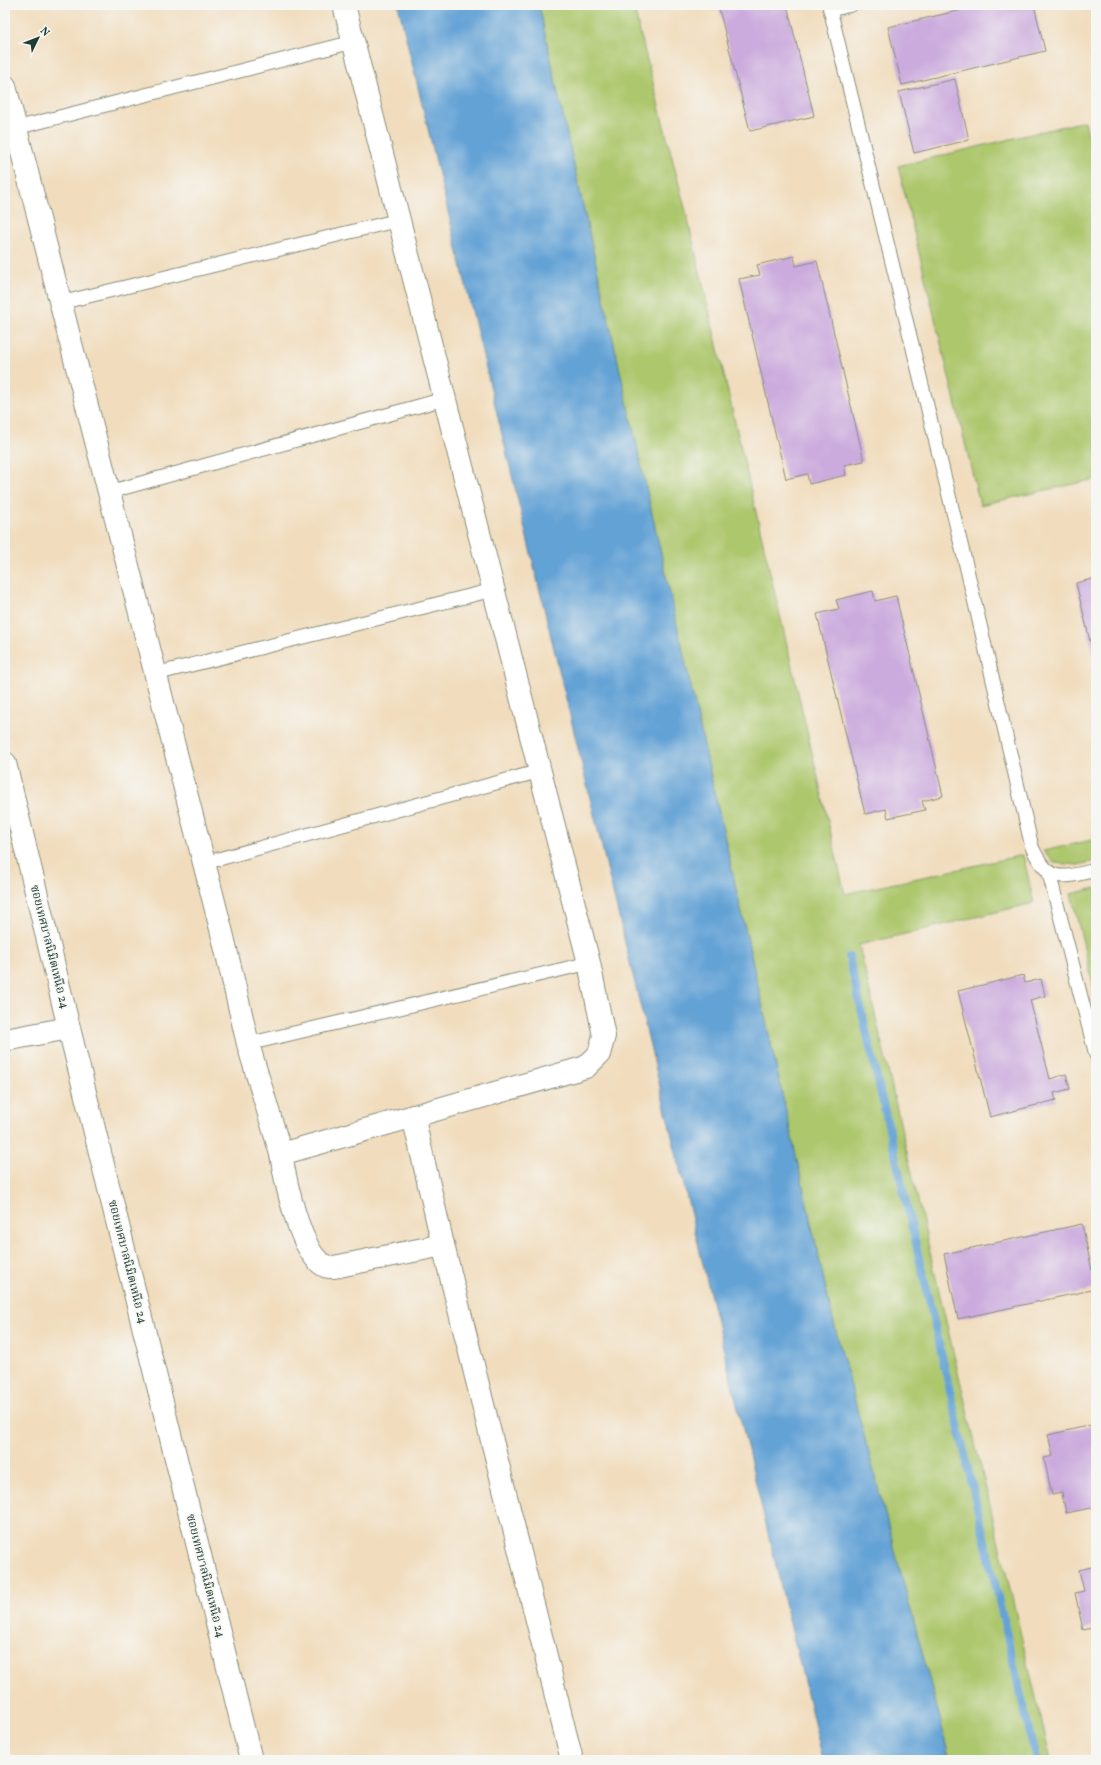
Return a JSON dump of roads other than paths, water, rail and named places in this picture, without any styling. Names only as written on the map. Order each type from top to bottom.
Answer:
[{"type":"street","points":[[281,1154],[586,1067],[599,1054],[604,1036],[589,963],[344,5]]},
{"type":"street","points":[[5,86],[204,863],[248,1044],[281,1154],[285,1178],[296,1218],[310,1250],[317,1260],[326,1266],[334,1267],[443,1245]]},
{"type":"street","name":"ซอยเทศบาลนิมิตเหนือ 24","points":[[5,763],[69,1028],[251,1760]]},
{"type":"street","points":[[5,1040],[69,1028]]},
{"type":"street","points":[[413,1116],[443,1245],[572,1760]]},
{"type":"lane","points":[[850,5],[829,8],[960,542],[1032,847],[1040,863],[1049,873],[1096,1055]]},
{"type":"lane","points":[[16,128],[353,42]]},
{"type":"lane","points":[[60,303],[399,220]]},
{"type":"lane","points":[[109,492],[444,399]]},
{"type":"lane","points":[[155,674],[493,590]]},
{"type":"lane","points":[[204,863],[540,771]]},
{"type":"lane","points":[[1049,873],[1065,877],[1096,870]]},
{"type":"lane","points":[[248,1044],[589,963]]},
{"type":"water","points":[[398,5],[539,5],[832,1316],[951,1760],[823,1760]]},
{"type":"waterway","points":[[849,957],[1036,1760]]}]
